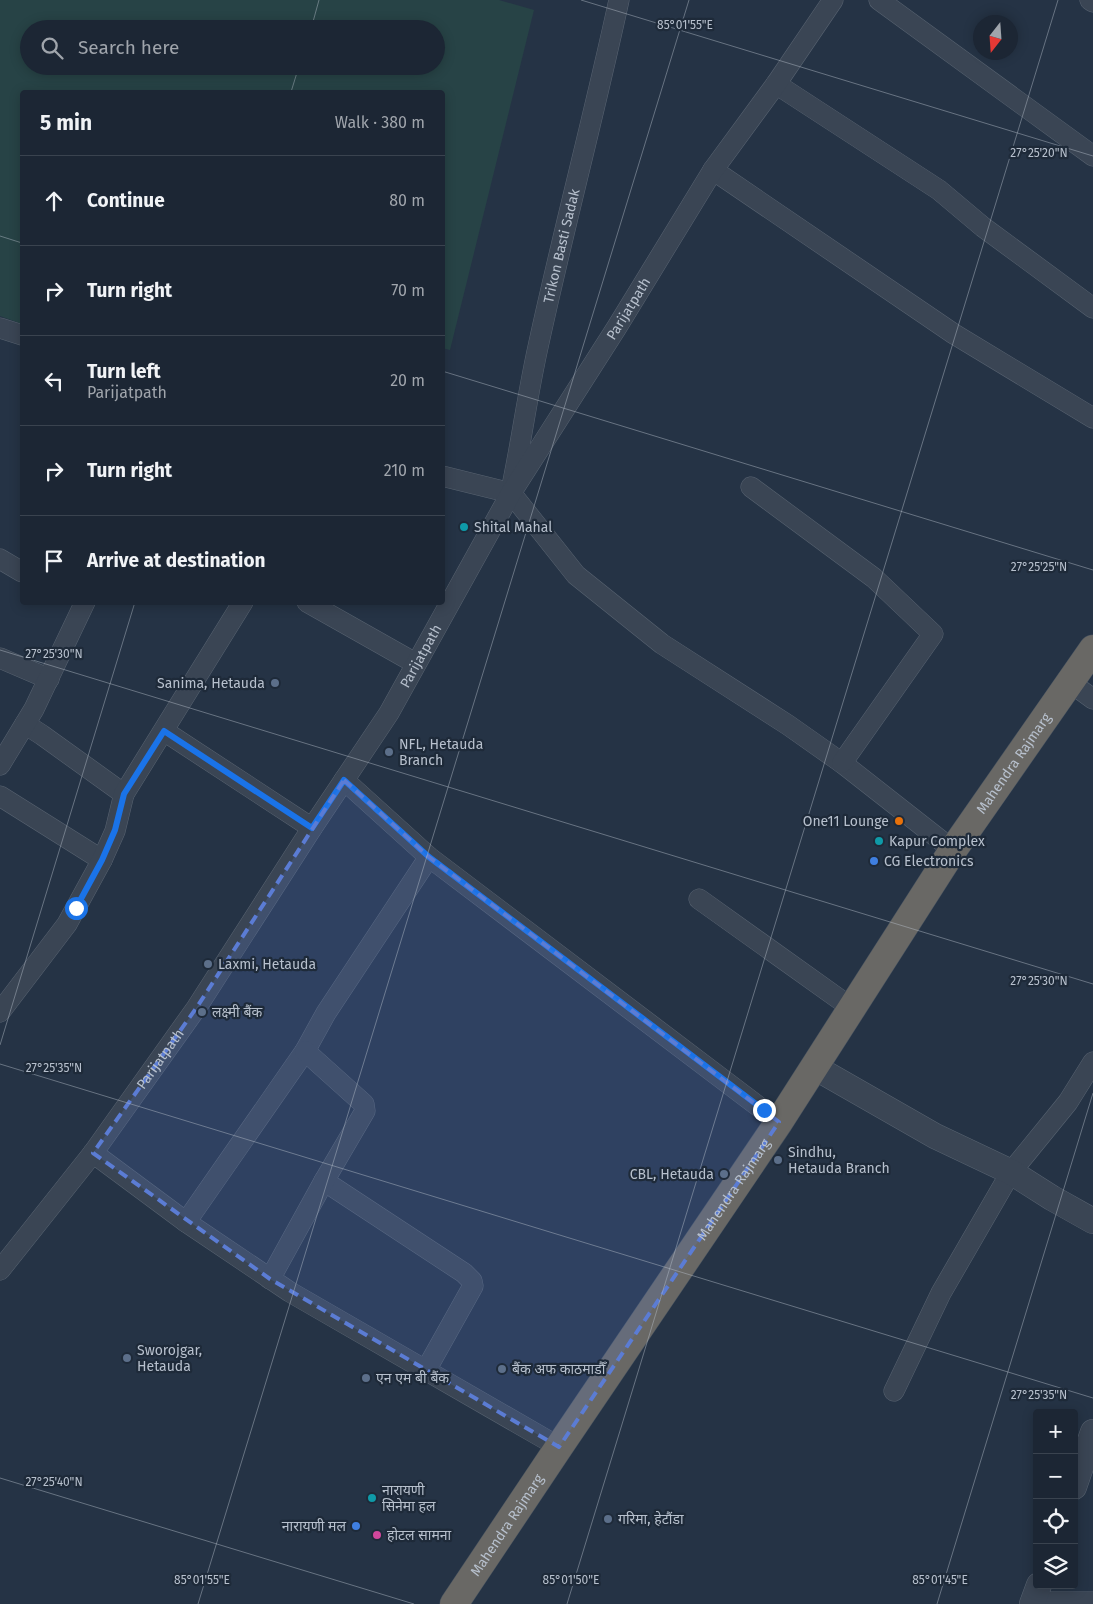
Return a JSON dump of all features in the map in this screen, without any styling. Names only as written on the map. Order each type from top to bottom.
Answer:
[{"type":"highway","name":"Mahendra Rajmarg","points":[[454,1604],[816,1068],[954,850],[1093,649]]},
{"type":"street","name":"Trikon Basti Sadak","points":[[510,493],[538,350],[619,0]]},
{"type":"street","name":"Parijatpath","points":[[0,1270],[93,1153],[197,1007],[312,828],[389,713],[510,493],[617,327],[714,170],[833,0]]},
{"type":"street","points":[[879,0],[1093,156]]},
{"type":"street","points":[[776,84],[939,190],[983,227],[1093,308]]},
{"type":"street","points":[[714,170],[954,334],[1093,418]]},
{"type":"street","points":[[0,328],[20,334]]},
{"type":"street","points":[[445,477],[510,493],[576,575],[662,644],[779,720],[842,764],[954,850]]},
{"type":"street","points":[[751,487],[874,578],[933,634],[842,764]]},
{"type":"street","points":[[0,559],[20,571]]},
{"type":"street","points":[[0,765],[25,724],[48,679],[81,605]]},
{"type":"street","points":[[0,1012],[67,924],[102,860],[115,830],[124,794],[241,605]]},
{"type":"street","points":[[312,605],[415,663]]},
{"type":"street","points":[[0,658],[48,679]]},
{"type":"street","points":[[1071,683],[1093,699]]},
{"type":"street","points":[[25,724],[124,794]]},
{"type":"street","points":[[164,731],[312,828]]},
{"type":"street","points":[[344,780],[429,857],[780,1122]]},
{"type":"street","points":[[0,796],[102,860]]},
{"type":"street","points":[[186,1222],[305,1051],[326,1013],[429,857]]},
{"type":"street","points":[[699,900],[852,1010]]},
{"type":"street","points":[[270,1279],[365,1111],[364,1104],[305,1051]]},
{"type":"street","points":[[894,1391],[941,1293],[1012,1172],[1068,1102],[1093,1062]]},
{"type":"street","points":[[816,1068],[935,1136],[1012,1172],[1052,1198],[1093,1221]]},
{"type":"street","points":[[93,1153],[186,1222],[270,1279],[559,1446]]},
{"type":"street","points":[[324,1181],[464,1273],[472,1281],[473,1286],[426,1370]]},
{"type":"street","points":[[1078,1475],[1093,1432]]},
{"type":"street","points":[[1034,1597],[1093,1602]]},
{"type":"highlighted area","points":[[344,780],[429,857],[779,1122],[559,1447],[270,1279],[93,1153],[197,1007]]},
{"type":"green space","points":[[0,0],[499,0],[534,10],[450,350],[445,349],[445,90],[20,90],[20,323],[0,316]]},
{"type":"place","name":"Shital Mahal","points":[[464,527]]},
{"type":"place","name":"Sanima, Hetauda","points":[[275,683]]},
{"type":"place","name":"NFL, Hetauda Branch","points":[[389,752]]},
{"type":"place","name":"One11 Lounge","points":[[899,821]]},
{"type":"place","name":"Kapur Complex","points":[[879,841]]},
{"type":"place","name":"CG Electronics","points":[[874,861]]},
{"type":"place","name":"Laxmi, Hetauda","points":[[208,964]]},
{"type":"place","name":"लक्ष्मी बैंक","points":[[202,1012]]},
{"type":"place","name":"Sindhu, Hetauda Branch","points":[[778,1160]]},
{"type":"place","name":"CBL, Hetauda","points":[[724,1174]]},
{"type":"place","name":"Sworojgar, Hetauda","points":[[127,1358]]},
{"type":"place","name":"बैंक अफ काठमाडौँ","points":[[502,1369]]},
{"type":"place","name":"एन एम बी बैंक","points":[[366,1378]]},
{"type":"place","name":"नारायणी सिनेमा हल","points":[[372,1498]]},
{"type":"place","name":"गरिमा, हेटौंडा","points":[[608,1519]]},
{"type":"place","name":"नारायणी मल","points":[[356,1526]]},
{"type":"place","name":"होटल सामना","points":[[377,1535]]},
{"type":"route","points":[[76,908],[102,860],[115,830],[124,794],[164,731],[312,828],[344,780],[429,857],[764,1110]]}]
